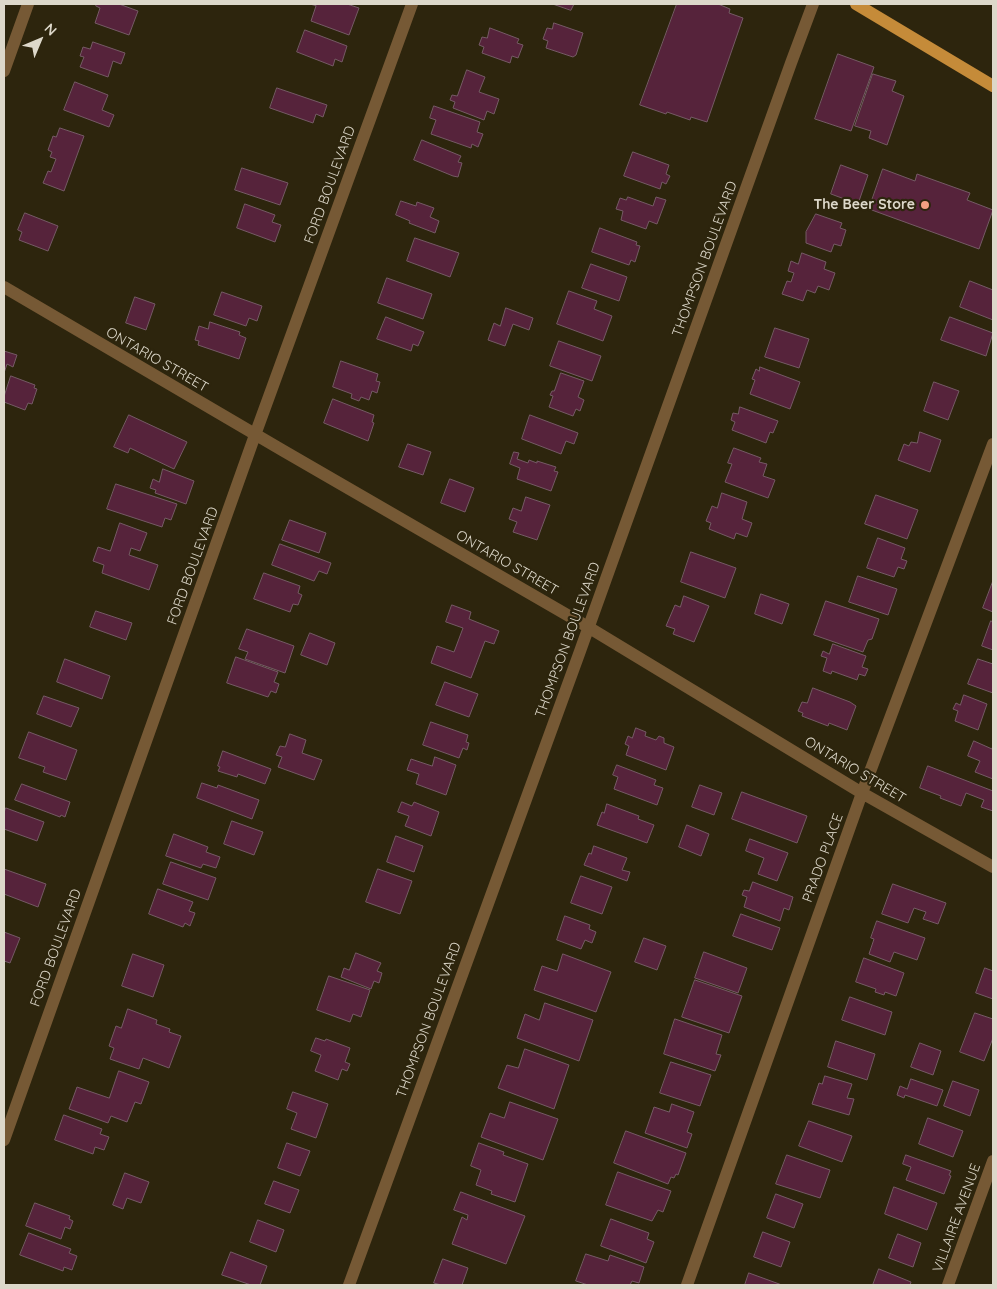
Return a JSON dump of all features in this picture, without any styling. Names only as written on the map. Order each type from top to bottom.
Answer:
[{"type":"main road","points":[[856,4],[993,86]]},
{"type":"street","points":[[4,71],[28,4]]},
{"type":"street","name":"FORD BOULEVARD","points":[[4,1140],[255,435],[412,4]]},
{"type":"street","name":"THOMPSON BOULEVARD","points":[[349,1285],[784,82],[814,4]]},
{"type":"street","name":"ONTARIO STREET","points":[[4,287],[255,435],[588,627],[862,792],[993,867]]},
{"type":"street","name":"PRADO PLACE","points":[[687,1285],[862,792],[993,444]]},
{"type":"street","name":"VILLAIRE AVENUE","points":[[948,1285],[993,1161]]},
{"type":"building","points":[[97,4],[119,4],[138,11],[129,35],[95,23],[100,8],[96,6]]},
{"type":"building","points":[[310,4],[347,4],[359,8],[349,35],[311,21],[316,6]]},
{"type":"building","points":[[553,4],[574,4],[571,10]]},
{"type":"building","points":[[677,4],[718,4],[730,9],[729,13],[743,18],[707,122],[691,117],[690,120],[667,112],[666,114],[640,105]]},
{"type":"building","points":[[554,23],[583,33],[576,55],[573,57],[546,48],[548,41],[543,39],[547,28],[552,29]]},
{"type":"building","points":[[490,28],[519,39],[517,43],[523,45],[518,58],[512,56],[510,63],[482,53],[484,47],[479,45],[482,37],[487,38]]},
{"type":"building","points":[[305,30],[347,46],[342,62],[335,59],[333,66],[297,52]]},
{"type":"building","points":[[93,42],[125,53],[121,64],[113,61],[108,77],[80,67],[84,57],[80,56],[83,47],[90,49]]},
{"type":"building","points":[[838,54],[874,67],[851,131],[815,119]]},
{"type":"building","points":[[467,70],[485,77],[479,92],[499,99],[494,114],[487,111],[484,120],[453,108],[455,102],[450,100],[452,95],[457,96]]},
{"type":"building","points":[[873,74],[896,81],[892,91],[904,96],[887,145],[869,138],[871,131],[855,126]]},
{"type":"building","points":[[75,82],[108,95],[102,110],[114,115],[109,127],[64,110]]},
{"type":"building","points":[[277,88],[327,105],[323,117],[316,114],[313,123],[270,108]]},
{"type":"building","points":[[434,106],[480,122],[477,132],[483,134],[478,147],[472,144],[471,148],[431,134],[436,120],[430,118]]},
{"type":"building","points":[[60,128],[84,136],[64,191],[43,183],[48,171],[51,172],[56,159],[50,157],[52,152],[48,150],[53,136],[56,137]]},
{"type":"building","points":[[422,140],[461,156],[458,162],[462,163],[458,177],[414,160]]},
{"type":"building","points":[[633,152],[669,165],[666,174],[670,176],[666,184],[662,182],[660,189],[624,176]]},
{"type":"building","points":[[841,165],[868,175],[858,204],[831,194]]},
{"type":"building","points":[[242,168],[288,183],[280,205],[235,190]]},
{"type":"building","name":"The Beer Store","points":[[883,169],[915,181],[917,174],[970,193],[967,200],[993,210],[979,249],[869,209]]},
{"type":"building","points":[[628,197],[653,206],[656,197],[666,200],[657,224],[649,221],[646,229],[621,220],[623,211],[616,209],[620,198],[626,200]]},
{"type":"building","points":[[401,201],[416,206],[417,202],[434,208],[430,217],[439,221],[435,233],[409,223],[410,221],[396,215]]},
{"type":"building","points":[[245,204],[275,215],[272,222],[281,225],[275,242],[237,228]]},
{"type":"building","points":[[25,213],[58,226],[48,251],[19,240],[22,232],[18,230]]},
{"type":"building","points":[[816,214],[842,223],[840,228],[846,230],[841,246],[834,244],[831,252],[806,243],[806,232]]},
{"type":"building","points":[[600,228],[637,242],[636,245],[640,246],[635,262],[631,260],[629,265],[592,252]]},
{"type":"building","points":[[415,238],[459,253],[450,277],[407,261]]},
{"type":"building","points":[[802,253],[826,262],[824,269],[835,273],[829,290],[818,286],[815,293],[807,290],[803,301],[782,294],[787,281],[791,282],[794,273],[788,271],[791,261],[798,264]]},
{"type":"building","points":[[591,264],[627,277],[619,301],[582,288]]},
{"type":"building","points":[[387,278],[432,294],[423,319],[378,303]]},
{"type":"building","points":[[970,281],[993,290],[993,320],[960,307]]},
{"type":"building","points":[[569,291],[597,301],[594,309],[612,316],[603,341],[557,324]]},
{"type":"building","points":[[222,292],[262,306],[257,321],[249,318],[246,326],[214,315]]},
{"type":"building","points":[[135,297],[155,304],[146,330],[126,323]]},
{"type":"building","points":[[506,308],[533,318],[529,330],[513,324],[505,346],[488,340],[494,323],[500,326]]},
{"type":"building","points":[[386,317],[424,332],[418,346],[413,344],[411,351],[377,339]]},
{"type":"building","points":[[950,317],[993,333],[986,356],[941,340]]},
{"type":"building","points":[[210,322],[240,332],[239,335],[246,338],[239,359],[198,345],[199,341],[195,340],[199,326],[208,329]]},
{"type":"building","points":[[775,328],[809,339],[799,368],[765,357]]},
{"type":"building","points":[[559,341],[601,356],[592,381],[550,366]]},
{"type":"building","points":[[4,351],[17,355],[13,367],[7,364],[4,373]]},
{"type":"building","points":[[341,361],[378,374],[376,381],[380,382],[377,393],[372,391],[369,400],[361,397],[359,401],[351,398],[352,394],[333,387]]},
{"type":"building","points":[[760,367],[800,382],[790,409],[750,394],[755,380],[752,379],[756,369],[759,371]]},
{"type":"building","points":[[561,373],[584,381],[578,397],[584,400],[580,411],[576,409],[573,416],[549,407],[553,396],[550,395],[554,391]]},
{"type":"building","points":[[11,376],[35,385],[34,388],[37,389],[32,404],[28,403],[25,410],[4,402]]},
{"type":"building","points":[[934,382],[959,391],[948,420],[924,411]]},
{"type":"building","points":[[333,399],[374,415],[372,422],[374,423],[368,441],[324,423]]},
{"type":"building","points":[[740,407],[778,421],[773,433],[770,432],[766,443],[732,430],[735,422],[731,420],[733,413],[738,414]]},
{"type":"building","points":[[129,415],[187,442],[174,469],[130,448],[128,453],[114,447]]},
{"type":"building","points":[[530,415],[578,433],[574,444],[566,441],[561,454],[522,439]]},
{"type":"building","points":[[920,432],[941,440],[930,472],[898,460],[904,444],[909,446],[911,442],[917,443]]},
{"type":"building","points":[[408,444],[431,452],[423,475],[399,467]]},
{"type":"building","points":[[734,448],[761,458],[759,462],[767,464],[763,476],[775,480],[768,498],[725,482],[732,464],[728,463]]},
{"type":"building","points":[[514,452],[519,453],[517,459],[528,463],[529,460],[537,463],[537,461],[556,467],[554,471],[558,472],[551,491],[517,479],[520,468],[510,464]]},
{"type":"building","points":[[163,469],[194,481],[186,504],[155,493],[156,490],[150,488],[153,479],[159,482]]},
{"type":"building","points":[[450,479],[474,488],[465,512],[441,503]]},
{"type":"building","points":[[116,484],[177,504],[171,520],[165,518],[162,527],[107,509]]},
{"type":"building","points":[[722,493],[747,502],[742,519],[752,523],[747,537],[736,533],[734,539],[709,529],[711,523],[706,521],[712,506],[717,508]]},
{"type":"building","points":[[876,495],[918,510],[907,539],[865,524]]},
{"type":"building","points":[[526,497],[550,505],[537,540],[513,532],[517,522],[509,519],[513,508],[521,511]]},
{"type":"building","points":[[290,520],[326,533],[319,553],[282,540]]},
{"type":"building","points":[[120,523],[147,533],[140,551],[131,548],[129,555],[158,565],[149,590],[102,573],[104,565],[93,561],[98,547],[110,551]]},
{"type":"building","points":[[878,538],[905,548],[901,559],[907,561],[904,569],[898,567],[894,577],[867,568]]},
{"type":"building","points":[[280,544],[331,563],[327,574],[319,571],[314,581],[272,565]]},
{"type":"building","points":[[691,552],[736,568],[725,598],[681,582]]},
{"type":"building","points":[[264,573],[300,586],[298,593],[302,595],[298,605],[293,604],[290,612],[254,599]]},
{"type":"building","points":[[858,576],[897,589],[888,615],[849,602]]},
{"type":"building","points":[[993,581],[993,612],[983,608]]},
{"type":"building","points":[[761,594],[789,604],[782,624],[755,614]]},
{"type":"building","points":[[684,596],[709,606],[694,642],[673,634],[675,629],[666,626],[675,605],[680,607]]},
{"type":"building","points":[[826,601],[879,619],[872,639],[868,640],[863,652],[814,635]]},
{"type":"building","points":[[452,605],[471,612],[469,619],[499,631],[494,644],[485,641],[471,678],[431,663],[437,646],[454,652],[463,628],[446,622]]},
{"type":"building","points":[[96,611],[132,623],[126,640],[90,627]]},
{"type":"building","points":[[991,621],[993,622],[993,650],[982,646]]},
{"type":"building","points":[[247,629],[294,646],[285,673],[245,659],[248,652],[239,649]]},
{"type":"building","points":[[310,633],[335,643],[327,665],[301,655]]},
{"type":"building","points":[[833,644],[866,656],[862,667],[868,669],[865,676],[859,674],[857,680],[832,671],[831,674],[823,671],[827,658],[821,656],[823,651],[829,654]]},
{"type":"building","points":[[236,657],[278,672],[274,682],[279,684],[276,693],[271,691],[268,697],[227,683]]},
{"type":"building","points":[[65,659],[110,676],[102,699],[57,682]]},
{"type":"building","points":[[978,659],[993,664],[993,693],[968,684]]},
{"type":"building","points":[[445,682],[478,694],[469,717],[436,705]]},
{"type":"building","points":[[813,688],[856,706],[847,730],[829,723],[828,726],[802,716],[803,713],[798,711],[802,702],[807,703]]},
{"type":"building","points":[[964,695],[987,704],[978,730],[955,721],[958,711],[953,709],[956,703],[960,705]]},
{"type":"building","points":[[44,696],[79,708],[71,727],[37,714]]},
{"type":"building","points":[[431,722],[468,735],[466,742],[469,743],[467,750],[463,748],[459,758],[423,745]]},
{"type":"building","points":[[636,728],[646,732],[645,736],[656,740],[659,736],[664,738],[664,743],[674,747],[666,770],[626,755],[629,746],[625,744],[628,736],[632,738]]},
{"type":"building","points":[[29,732],[77,750],[66,780],[43,772],[45,767],[19,758]]},
{"type":"building","points":[[290,734],[306,740],[302,753],[322,760],[314,780],[278,767],[282,757],[276,755],[280,746],[285,747]]},
{"type":"building","points":[[974,741],[992,749],[993,745],[993,779],[975,772],[980,761],[968,756]]},
{"type":"building","points":[[223,751],[271,769],[265,784],[238,774],[237,777],[218,771]]},
{"type":"building","points":[[435,757],[456,765],[446,795],[416,784],[419,774],[407,770],[411,759],[432,766]]},
{"type":"building","points":[[617,765],[656,780],[654,785],[663,788],[657,805],[614,789],[618,777],[613,775]]},
{"type":"building","points":[[928,766],[993,791],[993,811],[981,807],[984,800],[966,793],[961,806],[920,788]]},
{"type":"building","points":[[202,783],[217,788],[218,785],[259,800],[252,819],[197,798]]},
{"type":"building","points":[[22,784],[70,802],[65,817],[61,815],[60,817],[15,800]]},
{"type":"building","points":[[700,785],[722,793],[714,815],[692,807]]},
{"type":"building","points":[[742,792],[807,816],[797,843],[732,819]]},
{"type":"building","points":[[402,802],[412,806],[414,802],[439,812],[431,836],[405,826],[409,816],[398,812]]},
{"type":"building","points":[[607,804],[639,816],[638,819],[654,825],[647,843],[597,825]]},
{"type":"building","points":[[6,808],[44,822],[37,841],[4,829],[4,813]]},
{"type":"building","points":[[232,821],[263,832],[254,855],[224,844]]},
{"type":"building","points":[[687,825],[709,834],[701,856],[679,847]]},
{"type":"building","points":[[174,834],[208,847],[206,852],[220,857],[216,868],[203,864],[201,868],[166,856]]},
{"type":"building","points":[[396,836],[423,846],[414,872],[387,862]]},
{"type":"building","points":[[750,839],[788,853],[777,881],[758,874],[764,858],[746,851]]},
{"type":"building","points":[[594,846],[627,858],[622,870],[630,872],[627,881],[584,865]]},
{"type":"building","points":[[171,862],[216,878],[208,900],[163,884]]},
{"type":"building","points":[[4,869],[46,884],[38,907],[4,894]]},
{"type":"building","points":[[378,869],[412,881],[400,914],[366,902]]},
{"type":"building","points":[[581,876],[612,887],[602,914],[571,903]]},
{"type":"building","points":[[753,882],[793,897],[789,910],[784,908],[780,921],[744,907],[747,897],[742,895],[744,890],[749,891]]},
{"type":"building","points":[[893,884],[946,903],[938,924],[923,919],[926,912],[914,908],[908,923],[882,914]]},
{"type":"building","points":[[158,889],[193,902],[189,911],[195,913],[190,926],[185,923],[183,927],[149,914]]},
{"type":"building","points":[[741,914],[780,928],[772,950],[733,936]]},
{"type":"building","points":[[565,916],[590,925],[589,929],[596,932],[592,943],[585,940],[581,949],[557,940]]},
{"type":"building","points":[[877,921],[925,938],[917,960],[894,952],[890,962],[869,954],[874,939],[871,938]]},
{"type":"building","points":[[4,932],[20,938],[10,963],[4,961]]},
{"type":"building","points":[[644,938],[666,946],[657,970],[635,962]]},
{"type":"building","points":[[704,952],[747,968],[738,993],[695,978]]},
{"type":"building","points":[[356,953],[381,963],[377,971],[382,973],[379,983],[374,981],[371,989],[341,977],[344,968],[349,970]]},
{"type":"building","points":[[133,954],[164,965],[153,997],[122,986]]},
{"type":"building","points":[[563,954],[611,972],[596,1012],[534,990],[542,966],[557,971]]},
{"type":"building","points":[[864,958],[904,973],[896,996],[885,992],[884,995],[875,992],[876,989],[856,982]]},
{"type":"building","points":[[985,968],[993,971],[993,999],[976,993]]},
{"type":"building","points":[[329,976],[370,990],[361,1017],[353,1014],[350,1022],[317,1010]]},
{"type":"building","points":[[695,980],[742,996],[729,1033],[682,1017]]},
{"type":"building","points":[[850,997],[892,1012],[885,1035],[842,1020]]},
{"type":"building","points":[[545,1003],[593,1020],[579,1061],[517,1038],[525,1014],[539,1020]]},
{"type":"building","points":[[128,1009],[157,1020],[156,1024],[170,1029],[169,1032],[181,1036],[169,1068],[143,1058],[139,1069],[110,1059],[114,1048],[109,1046],[116,1026],[121,1028]]},
{"type":"building","points":[[975,1013],[993,1019],[993,1038],[984,1061],[960,1052]]},
{"type":"building","points":[[675,1019],[722,1035],[716,1054],[721,1055],[715,1071],[664,1054]]},
{"type":"building","points":[[316,1038],[325,1041],[326,1039],[350,1048],[345,1062],[350,1064],[347,1071],[342,1069],[338,1080],[315,1071],[321,1055],[311,1051]]},
{"type":"building","points":[[836,1041],[875,1054],[867,1080],[828,1067]]},
{"type":"building","points":[[920,1043],[941,1051],[933,1075],[911,1067]]},
{"type":"building","points":[[525,1049],[569,1065],[554,1109],[498,1088],[507,1065],[518,1068]]},
{"type":"building","points":[[671,1062],[711,1075],[700,1106],[660,1093]]},
{"type":"building","points":[[119,1071],[149,1082],[141,1104],[135,1102],[127,1122],[111,1116],[108,1123],[69,1109],[77,1087],[109,1098]]},
{"type":"building","points":[[825,1076],[852,1084],[847,1098],[854,1099],[849,1115],[812,1104],[819,1083],[822,1084]]},
{"type":"building","points":[[911,1079],[943,1090],[937,1106],[905,1095],[904,1098],[897,1095],[900,1086],[907,1089]]},
{"type":"building","points":[[953,1081],[979,1090],[970,1116],[944,1106]]},
{"type":"building","points":[[293,1092],[328,1104],[316,1138],[291,1129],[297,1113],[287,1109]]},
{"type":"building","points":[[510,1102],[558,1119],[543,1160],[481,1137],[490,1113],[504,1118]]},
{"type":"building","points":[[672,1104],[694,1112],[687,1132],[692,1134],[687,1148],[645,1133],[654,1107],[669,1112]]},
{"type":"building","points":[[64,1115],[102,1129],[100,1134],[109,1137],[104,1150],[95,1147],[93,1154],[55,1140]]},
{"type":"building","points":[[928,1118],[963,1131],[953,1157],[919,1144]]},
{"type":"building","points":[[809,1121],[852,1136],[842,1162],[799,1146]]},
{"type":"building","points":[[626,1131],[686,1153],[678,1175],[676,1174],[674,1178],[671,1177],[668,1184],[614,1163]]},
{"type":"building","points":[[287,1143],[310,1151],[300,1176],[278,1168]]},
{"type":"building","points":[[479,1143],[504,1152],[503,1155],[528,1164],[515,1202],[491,1194],[492,1191],[476,1185],[481,1170],[471,1166]]},
{"type":"building","points":[[787,1155],[830,1170],[820,1198],[776,1184]]},
{"type":"building","points":[[906,1155],[951,1171],[944,1194],[906,1180],[911,1167],[903,1164]]},
{"type":"building","points":[[618,1172],[671,1191],[663,1212],[658,1210],[652,1221],[606,1205]]},
{"type":"building","points":[[125,1173],[149,1182],[141,1203],[127,1198],[123,1209],[113,1205]]},
{"type":"building","points":[[274,1181],[299,1190],[290,1213],[265,1204]]},
{"type":"building","points":[[894,1187],[937,1203],[927,1230],[885,1214]]},
{"type":"building","points":[[461,1192],[525,1216],[506,1264],[452,1244],[462,1217],[467,1220],[468,1215],[454,1210]]},
{"type":"building","points":[[776,1194],[803,1204],[794,1228],[767,1218]]},
{"type":"building","points":[[35,1203],[70,1216],[69,1219],[73,1221],[70,1229],[65,1227],[61,1239],[26,1226]]},
{"type":"building","points":[[611,1219],[649,1233],[647,1239],[654,1242],[646,1263],[601,1246]]},
{"type":"building","points":[[258,1220],[284,1230],[276,1252],[250,1242]]},
{"type":"building","points":[[763,1232],[790,1242],[781,1267],[754,1257]]},
{"type":"building","points":[[29,1233],[71,1249],[69,1253],[77,1256],[72,1270],[64,1267],[63,1271],[20,1255]]},
{"type":"building","points":[[898,1234],[921,1243],[913,1267],[889,1258]]},
{"type":"building","points":[[231,1252],[267,1266],[260,1285],[251,1285],[222,1275]]},
{"type":"building","points":[[586,1254],[608,1261],[610,1255],[644,1267],[639,1283],[632,1281],[630,1285],[588,1285],[576,1281]]},
{"type":"building","points":[[443,1259],[468,1268],[462,1285],[434,1283]]},
{"type":"building","points":[[879,1269],[911,1282],[910,1285],[873,1285]]},
{"type":"building","points":[[749,1273],[782,1285],[745,1285]]},
{"type":"place","name":"The Beer Store","points":[[925,205]]}]
